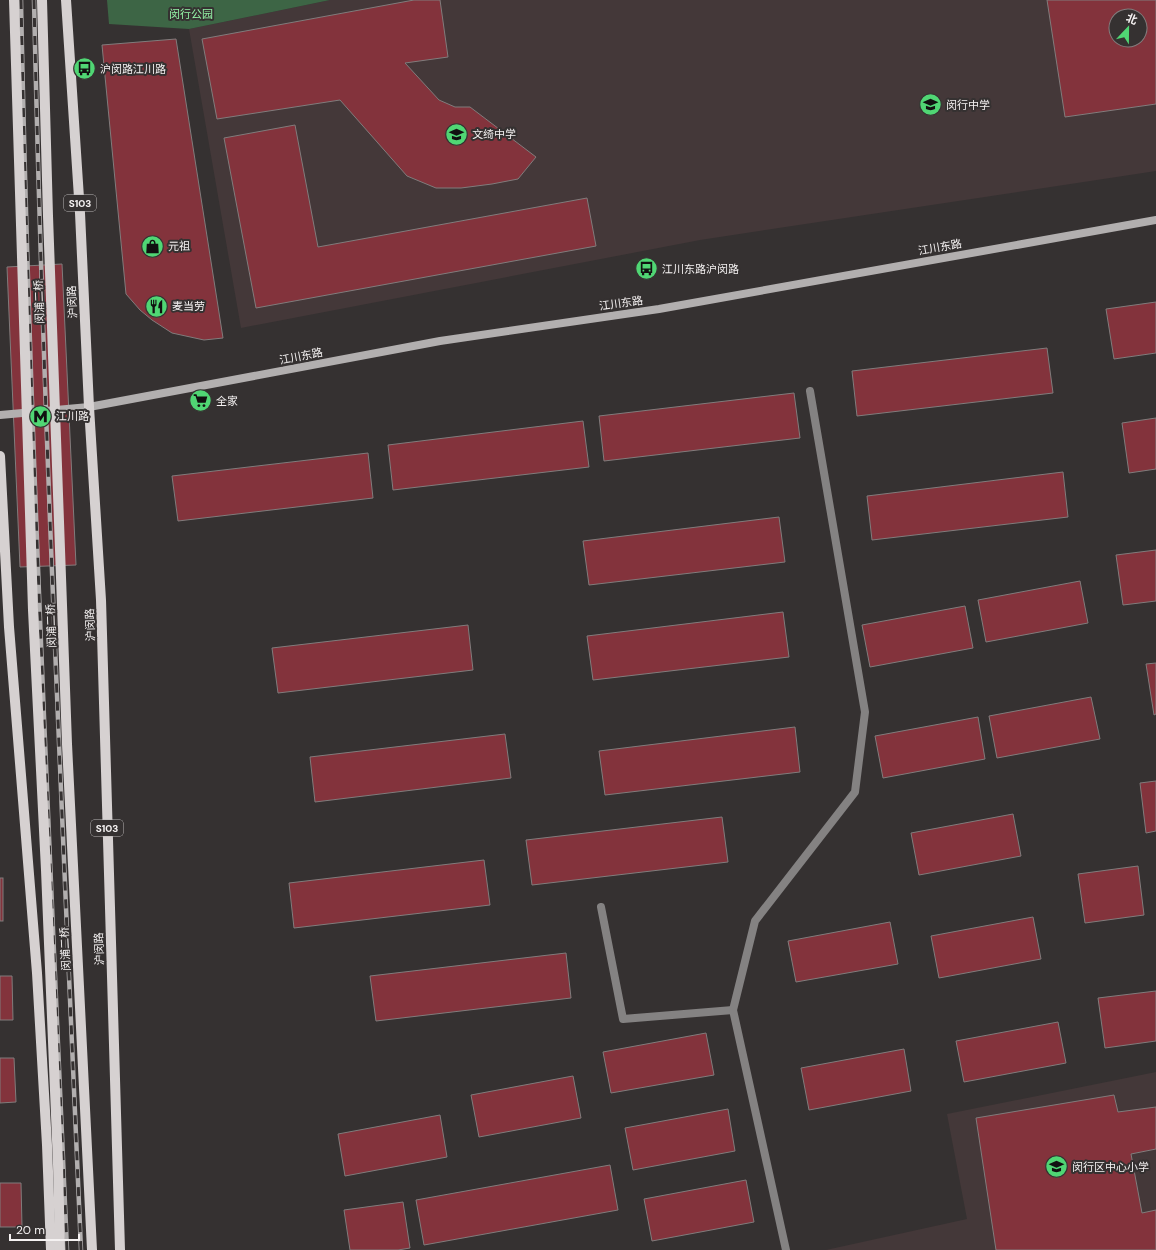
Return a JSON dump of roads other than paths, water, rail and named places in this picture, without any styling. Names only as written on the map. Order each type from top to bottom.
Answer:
[{"type":"main road","name":"闵浦二桥","points":[[14,0],[32,602],[46,870],[60,1250]]},
{"type":"main road","name":"闵浦二桥","points":[[42,0],[48,216],[67,744],[92,1250]]},
{"type":"main road","name":"沪闵路","points":[[66,0],[80,213],[89,407],[101,608],[120,1250]]},
{"type":"main road","name":"江川东路","points":[[89,407],[440,341],[659,309],[1156,220]]},
{"type":"main road","points":[[0,415],[89,407]]},
{"type":"main road","points":[[0,456],[9,627],[38,981],[51,1250]]},
{"type":"lane","points":[[786,1250],[733,1010],[755,921],[856,792],[865,712],[810,391]]},
{"type":"lane","points":[[601,907],[623,1019],[733,1010]]},
{"type":"railway","points":[[21,0],[34,469],[67,1250]]},
{"type":"railway","points":[[34,0],[48,469],[81,1250]]},
{"type":"place","name":"沪闵路江川路","points":[[84,69]]},
{"type":"place","name":"闵行中学","points":[[930,105]]},
{"type":"place","name":"文绮中学","points":[[456,134]]},
{"type":"place","name":"元祖","points":[[152,246]]},
{"type":"place","name":"江川东路沪闵路","points":[[646,269]]},
{"type":"place","name":"麦当劳","points":[[156,306]]},
{"type":"place","name":"全家","points":[[201,401]]},
{"type":"place","name":"江川路","points":[[41,416]]},
{"type":"place","name":"闵行区中心小学","points":[[1056,1167]]},
{"type":"park label","name":"闵行公园","points":[[191,14]]}]
